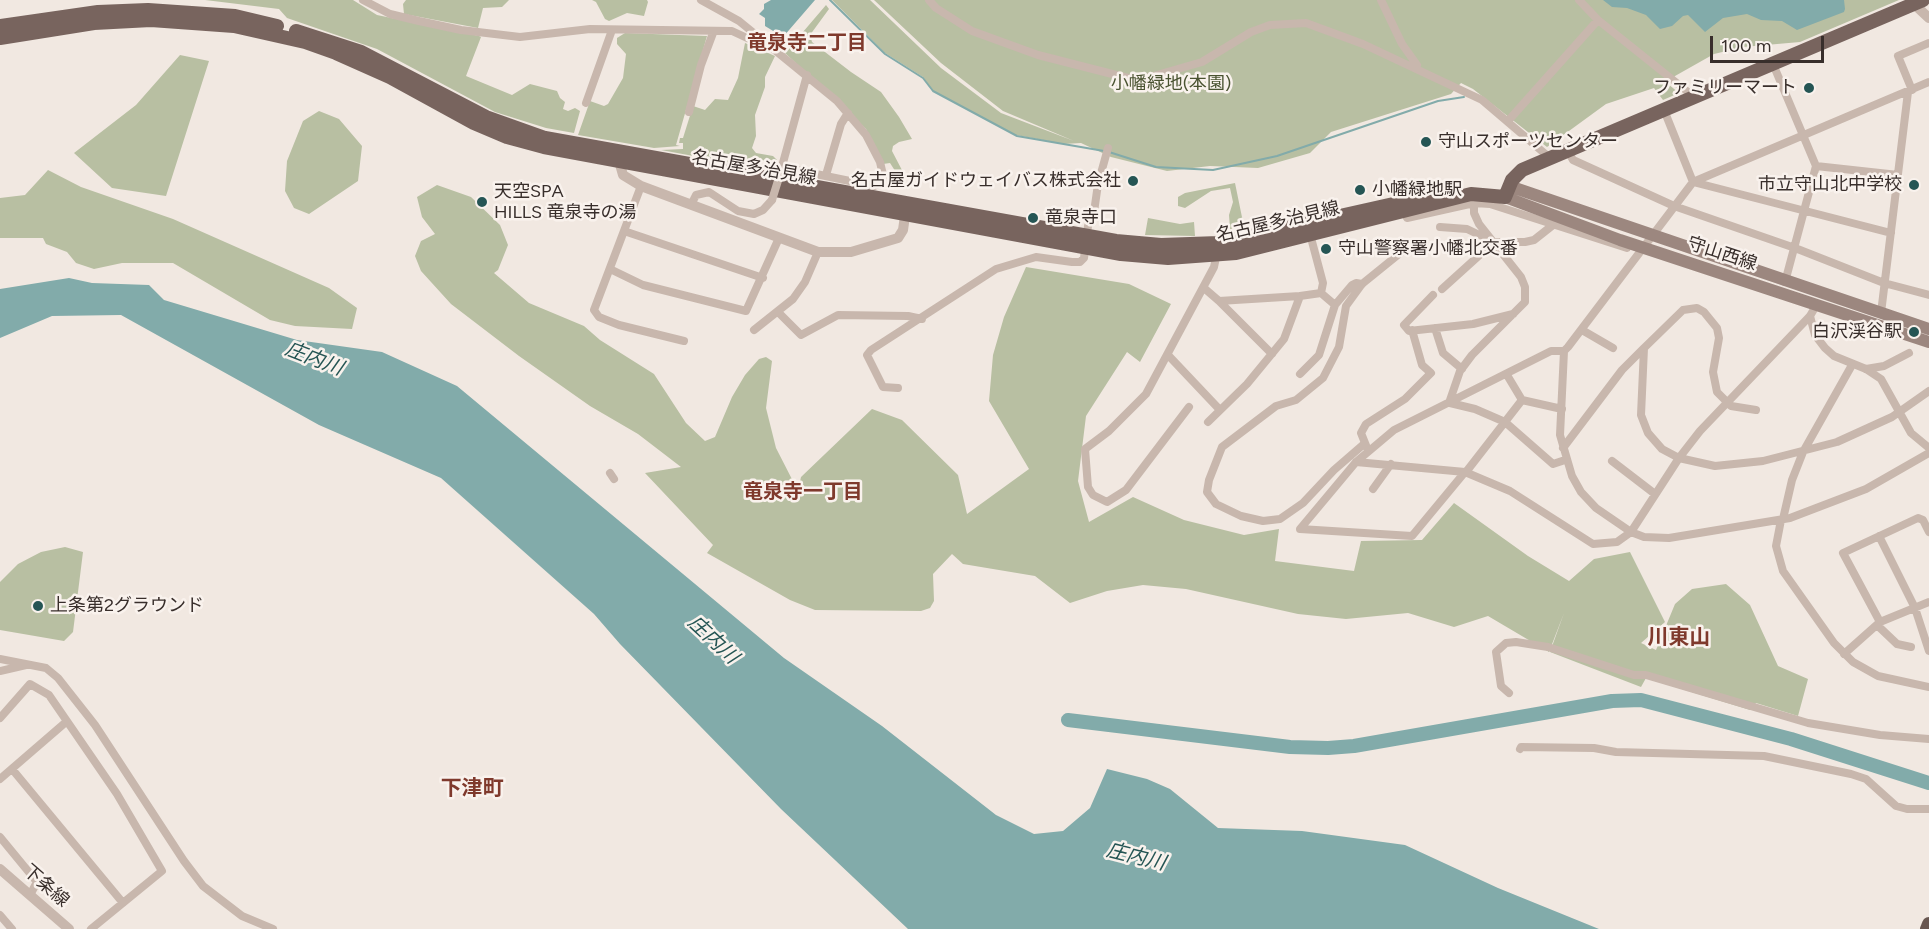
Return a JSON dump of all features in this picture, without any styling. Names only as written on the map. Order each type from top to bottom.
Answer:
[{"type":"highway","points":[[1927,929],[1929,924]]},
{"type":"main road","points":[[1507,192],[1522,170],[1918,2]]},
{"type":"main road","name":"名古屋多治見線","points":[[0,26],[98,12],[148,10],[235,16],[344,45],[383,62],[486,117],[545,138],[1087,242],[1121,255],[1168,258],[1215,253],[1311,234],[1471,194],[1507,192]]},
{"type":"main road","name":"名古屋多治見線","points":[[0,38],[94,23],[151,20],[234,26],[305,42],[356,61],[474,123],[507,137],[544,147],[619,161],[907,209]]},
{"type":"main road","name":"名古屋多治見線","points":[[1215,253],[1429,194],[1463,188],[1507,192]]},
{"type":"main road","name":"守山西線","points":[[1507,192],[1652,236],[1929,329]]},
{"type":"main road","name":"守山西線","points":[[1507,192],[1643,250],[1817,304],[1929,342]]},
{"type":"street","points":[[363,0],[390,14],[478,32],[520,37],[590,29],[732,32],[762,45],[771,45]]},
{"type":"street","points":[[701,0],[740,21],[807,75],[848,113],[875,151],[883,175],[881,183],[874,186],[826,175],[781,169]]},
{"type":"street","points":[[929,0],[936,8],[972,32],[1038,55],[1128,78],[1150,77],[1202,62],[1251,32],[1269,25],[1306,23],[1363,44],[1473,95],[1508,121],[1550,158]]},
{"type":"street","points":[[1381,0],[1402,44],[1417,65]]},
{"type":"street","points":[[1579,0],[1598,20],[1688,92],[1692,98]]},
{"type":"street","points":[[1918,2],[1929,18]]},
{"type":"street","points":[[1508,121],[1598,20]]},
{"type":"street","points":[[586,102],[612,30]]},
{"type":"street","points":[[688,112],[713,33]]},
{"type":"street","points":[[1881,313],[1910,91],[1898,56],[1929,43]]},
{"type":"street","points":[[1773,64],[1816,166],[1785,282]]},
{"type":"street","points":[[692,203],[696,195],[709,192],[738,211],[754,214],[763,210],[772,200],[807,75]]},
{"type":"street","points":[[1929,82],[1693,182],[1564,351],[1560,435],[1565,460],[1581,492],[1596,508],[1631,532],[1654,538],[1669,538],[1782,520],[1866,489],[1929,453]]},
{"type":"street","points":[[1664,110],[1693,182]]},
{"type":"street","points":[[826,175],[841,124],[848,113]]},
{"type":"street","points":[[898,388],[883,387],[867,355],[965,287],[996,269],[1036,257],[1080,262],[1084,258],[1088,226],[1094,212],[1098,184],[1108,148]]},
{"type":"street","points":[[1568,151],[1573,160],[1674,206],[1794,248],[1884,283],[1929,295]]},
{"type":"street","points":[[619,161],[623,175],[641,186],[692,203],[818,252],[851,252],[898,238],[907,209]]},
{"type":"street","points":[[1816,166],[1898,175]]},
{"type":"street","points":[[1693,182],[1891,233]]},
{"type":"street","points":[[641,186],[594,310],[596,314],[631,329],[684,341]]},
{"type":"street","points":[[1449,403],[1462,369],[1472,355],[1524,302],[1525,287],[1517,270],[1476,218],[1474,203]]},
{"type":"street","points":[[1404,211],[1407,218],[1474,203],[1502,207],[1553,225],[1643,250]]},
{"type":"street","points":[[1440,227],[1467,229],[1494,242],[1534,240],[1553,225]]},
{"type":"street","points":[[624,231],[763,278]]},
{"type":"street","points":[[1311,234],[1323,283],[1322,293]]},
{"type":"street","points":[[610,269],[643,285],[746,311],[763,278],[779,238]]},
{"type":"street","points":[[1442,289],[1494,242]]},
{"type":"street","points":[[1404,250],[1362,284],[1346,306],[1339,346],[1326,374],[1296,400],[1276,406],[1222,447],[1209,480],[1207,492],[1216,504],[1241,516],[1263,521],[1280,519],[1303,503],[1334,470],[1394,430],[1551,351],[1564,351]]},
{"type":"street","points":[[754,330],[793,299],[805,282],[818,252]]},
{"type":"street","points":[[1189,407],[1126,490],[1107,502],[1093,495],[1088,488],[1085,449],[1141,401],[1204,288],[1215,253]]},
{"type":"street","points":[[1300,374],[1319,356],[1335,305],[1352,285],[1362,284]]},
{"type":"street","points":[[1204,288],[1272,354]]},
{"type":"street","points":[[1219,301],[1322,293]]},
{"type":"street","points":[[1322,293],[1335,305]]},
{"type":"street","points":[[1433,294],[1404,325],[1412,330],[1435,328],[1473,324],[1514,314]]},
{"type":"street","points":[[1208,422],[1247,384],[1272,354],[1288,332],[1300,296]]},
{"type":"street","points":[[1356,462],[1465,472],[1510,491],[1593,544],[1617,543],[1631,532],[1679,458],[1726,403],[1810,316],[1817,304]]},
{"type":"street","points":[[1563,448],[1622,370],[1683,310],[1697,308],[1704,312],[1717,328],[1719,338],[1713,372],[1714,385],[1726,403],[1740,409],[1756,410]]},
{"type":"street","points":[[778,312],[795,333],[801,335],[838,315],[908,316],[922,319]]},
{"type":"street","points":[[1810,316],[1815,335],[1826,348],[1852,365],[1866,369],[1881,380],[1897,404],[1898,412],[1911,433],[1929,448]]},
{"type":"street","points":[[1435,328],[1443,353],[1462,369]]},
{"type":"street","points":[[1367,447],[1361,433],[1366,424],[1405,399],[1431,373],[1422,365],[1412,330]]},
{"type":"street","points":[[1581,330],[1613,348]]},
{"type":"street","points":[[1644,348],[1640,400],[1644,424],[1657,444],[1679,458],[1715,466],[1740,465],[1803,452],[1863,432],[1929,391]]},
{"type":"street","points":[[1866,369],[1884,366],[1909,352]]},
{"type":"street","points":[[1168,355],[1220,410]]},
{"type":"street","points":[[1852,365],[1803,452],[1792,480],[1776,546],[1783,571],[1820,625],[1844,654],[1878,676],[1929,687]]},
{"type":"street","points":[[1507,375],[1522,400],[1562,409]]},
{"type":"street","points":[[1367,447],[1300,529],[1412,536],[1522,400]]},
{"type":"street","points":[[1449,403],[1475,409],[1505,422],[1524,436],[1553,464],[1565,460]]},
{"type":"street","points":[[1612,461],[1655,494]]},
{"type":"street","points":[[1373,489],[1390,464]]},
{"type":"street","points":[[1911,647],[1897,644],[1878,624],[1843,553],[1918,518],[1923,520],[1929,532]]},
{"type":"street","points":[[1879,536],[1915,608],[1929,651]]},
{"type":"street","points":[[1844,654],[1878,624],[1929,602]]},
{"type":"street","points":[[1509,693],[1501,686],[1496,652],[1506,642],[1516,642],[1548,647],[1634,675],[1646,675],[1808,723],[1880,735],[1929,739]]},
{"type":"street","points":[[0,659],[33,664],[51,671],[77,700],[203,886],[242,916],[273,929]]},
{"type":"street","points":[[0,671],[33,664]]},
{"type":"street","points":[[0,718],[30,684],[49,695],[117,794],[162,871],[91,929]]},
{"type":"street","points":[[0,779],[66,722]]},
{"type":"street","points":[[1520,749],[1594,748],[1616,752],[1764,756],[1851,774],[1866,779],[1896,806],[1907,809],[1929,809]]},
{"type":"street","points":[[12,769],[123,903]]},
{"type":"street","points":[[0,837],[37,882],[30,895]]},
{"type":"street","name":"下条線","points":[[0,869],[69,929]]},
{"type":"street","points":[[0,915],[12,929]]},
{"type":"green space","points":[[205,0],[353,0],[377,15],[479,36],[481,37],[466,76],[512,95],[530,84],[557,91],[565,102],[563,109],[568,111],[575,108],[580,111],[574,133],[546,128],[495,112],[377,49],[287,18],[279,9]]},
{"type":"green space","points":[[406,0],[509,0],[502,7],[483,8],[478,28],[404,14],[403,4]]},
{"type":"green space","points":[[592,0],[647,0],[648,2],[644,16],[627,13],[609,21],[605,19],[596,2]]},
{"type":"green space","name":"小幡緑地(本園)","points":[[832,0],[870,0],[941,68],[1001,113],[1074,141],[1003,111],[941,63],[874,0],[1899,0],[1800,42],[1743,47],[1714,54],[1675,76],[1668,84],[1679,93],[1663,100],[1654,88],[1606,104],[1547,147],[1473,89],[1461,83],[1451,94],[1331,132],[1310,153],[1258,168],[1210,166],[1167,171],[1111,157],[1081,143],[1064,144],[1016,135],[933,91],[923,77],[885,53]]},
{"type":"green space","points":[[826,5],[829,9],[810,35],[812,42],[881,92],[899,117],[912,139],[893,146],[892,151],[904,174],[902,176],[899,177],[890,163],[883,164],[866,129],[785,53]]},
{"type":"green space","points":[[625,33],[707,36],[676,145],[680,146],[654,148],[578,135],[590,101],[604,106],[608,104],[623,78],[626,54],[617,44],[617,38]]},
{"type":"green space","points":[[745,43],[775,56],[765,77],[765,87],[755,115],[756,136],[752,148],[756,153],[773,156],[777,160],[745,161],[742,165],[661,150],[683,149],[683,143],[679,143],[680,138],[683,138],[693,106],[705,110],[715,99],[728,100],[738,78]]},
{"type":"green space","points":[[180,55],[209,61],[166,196],[112,188],[74,153],[136,105]]},
{"type":"green space","points":[[319,111],[339,119],[362,146],[358,181],[309,214],[294,208],[285,191],[287,161],[303,121]]},
{"type":"green space","points":[[48,170],[81,187],[173,219],[329,288],[357,308],[352,329],[295,326],[270,320],[173,263],[122,263],[94,269],[76,263],[67,252],[46,244],[43,238],[0,238],[0,198],[25,195]]},
{"type":"green space","points":[[1235,183],[1244,227],[1230,229],[1229,215],[1233,202],[1230,188],[1211,191],[1185,208],[1178,206],[1178,197],[1185,193]]},
{"type":"green space","points":[[437,185],[471,197],[500,225],[508,245],[498,270],[494,273],[529,303],[584,326],[600,340],[654,374],[686,423],[705,441],[715,437],[732,397],[745,375],[759,359],[766,357],[772,361],[766,408],[776,448],[798,491],[801,477],[872,409],[902,420],[958,475],[967,514],[1029,469],[989,401],[993,355],[1004,317],[1026,267],[1129,284],[1171,304],[1140,362],[1127,352],[1086,416],[1078,481],[1089,522],[1133,497],[1184,520],[1244,535],[1279,529],[1275,561],[1354,571],[1361,541],[1422,540],[1454,503],[1528,556],[1569,581],[1594,559],[1630,552],[1665,622],[1641,643],[1656,650],[1675,604],[1692,589],[1726,584],[1750,605],[1778,666],[1808,679],[1798,716],[1756,703],[1750,710],[1646,678],[1641,687],[1550,652],[1564,613],[1549,652],[1488,616],[1454,627],[1408,613],[1346,619],[1298,614],[1186,589],[1143,585],[1107,591],[1070,603],[1035,576],[963,564],[952,554],[933,574],[934,601],[930,608],[921,611],[815,610],[790,600],[707,553],[713,545],[645,473],[681,467],[638,434],[590,406],[519,356],[451,304],[421,271],[415,256],[421,241],[435,234],[422,217],[417,197]]},
{"type":"green space","points":[[1148,218],[1180,224],[1194,222],[1195,236],[1145,235]]},
{"type":"green space","name":"上条第2グラウンド","points":[[65,547],[83,552],[73,632],[64,641],[0,630],[0,582],[18,564],[41,552]]},
{"type":"water","points":[[771,0],[815,0],[783,37],[765,26],[765,18],[759,14],[764,9],[764,4]]},
{"type":"water","points":[[1603,0],[1844,0],[1845,9],[1844,12],[1797,30],[1782,21],[1761,20],[1747,14],[1723,18],[1705,32],[1688,15],[1683,16],[1672,26],[1660,29],[1646,15],[1627,8],[1612,7]]},
{"type":"water","name":"庄内川","points":[[69,278],[92,283],[149,285],[164,300],[297,340],[382,352],[457,386],[784,658],[882,726],[996,815],[1034,834],[1063,831],[1090,808],[1107,769],[1147,779],[1170,789],[1218,828],[1302,831],[1405,845],[1498,888],[1599,929],[908,929],[781,809],[620,644],[594,614],[441,478],[319,425],[121,315],[52,316],[0,338],[0,289]]},
{"type":"waterway","points":[[830,0],[885,54],[923,78],[933,91],[1017,136],[1104,151]]},
{"type":"waterway","points":[[1109,152],[1156,167],[1213,170],[1277,156],[1438,101],[1464,97]]},
{"type":"waterway","points":[[1068,720],[1290,747],[1328,748],[1354,746],[1612,701],[1641,700],[1791,739],[1929,783]]},
{"type":"place","name":"ファミリーマート","points":[[1809,88]]},
{"type":"place","name":"守山スポーツセンター","points":[[1426,142]]},
{"type":"place","name":"名古屋ガイドウェイバス株式会社","points":[[1133,181]]},
{"type":"place","name":"市立守山北中学校","points":[[1914,185]]},
{"type":"place","name":"小幡緑地駅","points":[[1360,190]]},
{"type":"place","name":"天空SPA HILLS 竜泉寺の湯","points":[[482,202]]},
{"type":"place","name":"竜泉寺口","points":[[1033,218]]},
{"type":"place","name":"守山警察署小幡北交番","points":[[1326,249]]},
{"type":"place","name":"白沢渓谷駅","points":[[1914,332]]},
{"type":"place","name":"上条第2グラウンド","points":[[38,606]]},
{"type":"district","name":"竜泉寺二丁目","points":[[807,43]]},
{"type":"district","name":"竜泉寺一丁目","points":[[803,492]]},
{"type":"district","name":"川東山","points":[[1679,638]]},
{"type":"district","name":"下津町","points":[[472,789]]}]
